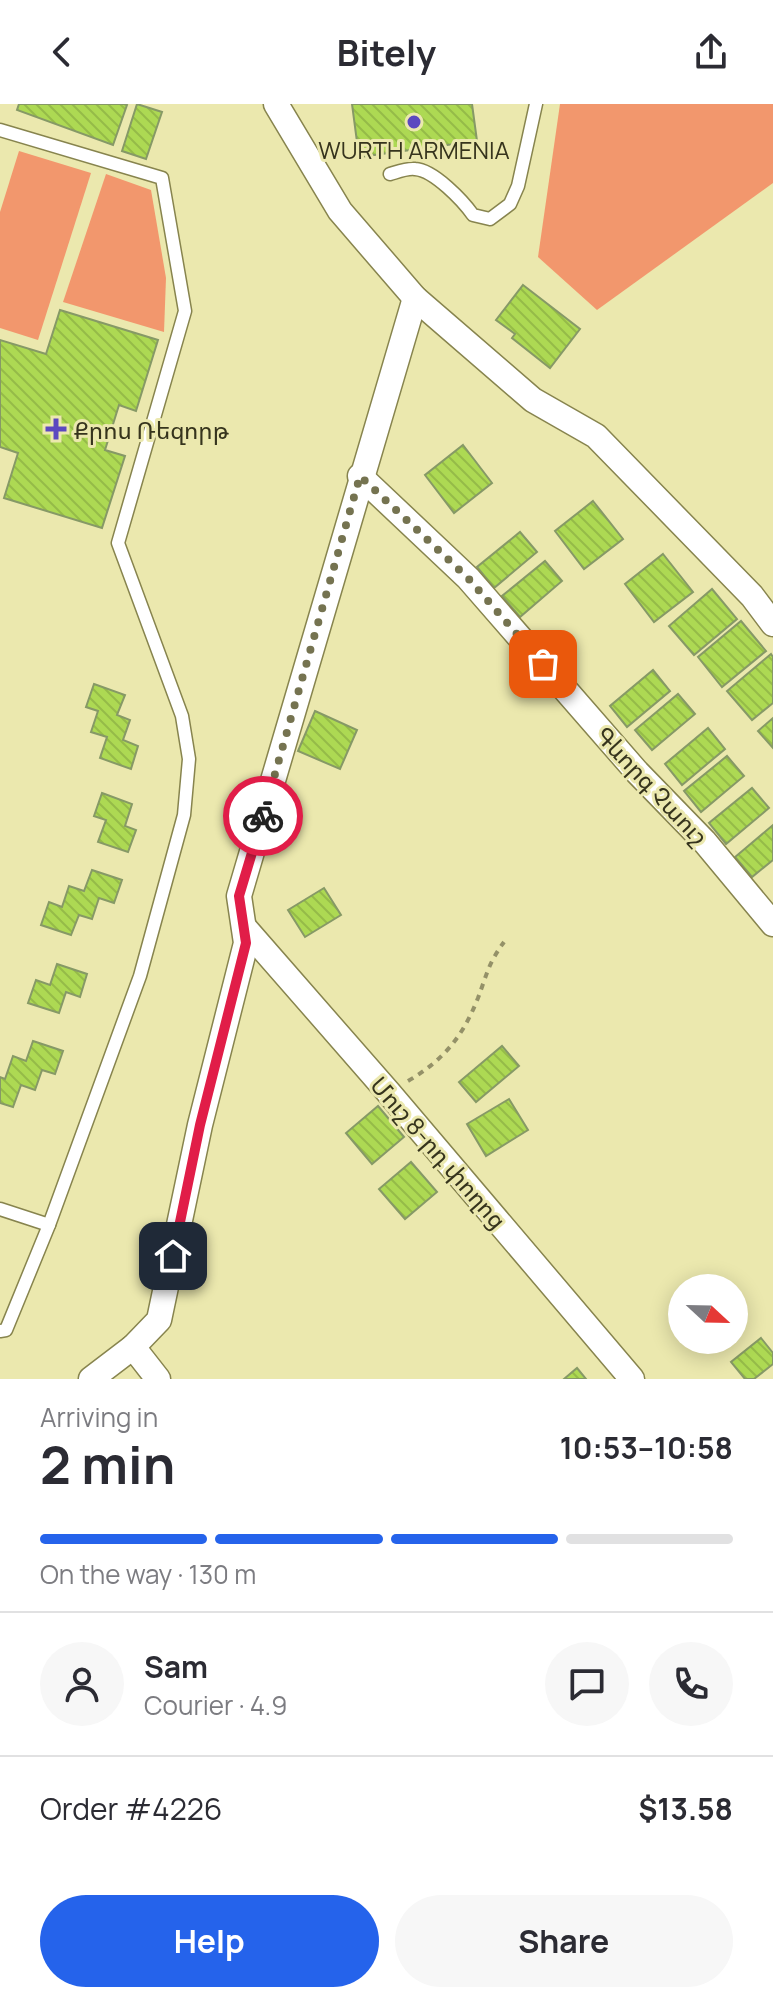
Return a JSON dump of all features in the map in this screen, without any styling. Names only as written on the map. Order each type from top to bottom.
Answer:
[{"type":"street","points":[[276,104],[340,211],[415,298],[533,400],[596,436],[752,596],[773,624]]},
{"type":"street","points":[[91,1379],[133,1347],[159,1320],[200,1125],[246,943],[239,896],[360,476],[415,298]]},
{"type":"street","name":"Գևորգ Չաուշ","points":[[360,476],[468,578],[637,772],[704,841],[773,924]]},
{"type":"street","name":"Մուշ 8-րդ փողոց","points":[[244,927],[632,1379]]},
{"type":"street","points":[[133,1347],[158,1379]]},
{"type":"lane","points":[[390,174],[417,168],[439,180],[473,215],[490,219],[510,204],[518,186],[536,104]]},
{"type":"lane","points":[[0,1331],[6,1330],[49,1225],[140,976],[184,815],[189,759],[182,716],[118,543],[185,311],[162,178],[1,133]]},
{"type":"lane","points":[[0,1209],[49,1225]]},
{"type":"path","points":[[389,1093],[434,1066],[453,1044],[468,1024],[490,961],[504,942]]},
{"type":"shaded area","points":[[560,104],[773,104],[773,183],[597,310],[538,257]]},
{"type":"shaded area","points":[[19,151],[91,173],[38,340],[0,328],[0,212]]},
{"type":"shaded area","points":[[106,174],[151,190],[166,278],[164,332],[63,302]]},
{"type":"building","points":[[19,104],[127,105],[113,145],[17,110]]},
{"type":"building","points":[[137,104],[162,112],[146,159],[122,151]]},
{"type":"building","name":"WURTH ARMENIA","points":[[352,104],[472,104],[477,141],[359,157]]},
{"type":"building","points":[[523,285],[580,329],[550,368],[512,338],[515,334],[496,320]]},
{"type":"building","name":"Քրոս Ռեզորթ","points":[[60,310],[158,340],[136,411],[119,405],[105,450],[125,456],[102,528],[4,498],[18,453],[0,447],[0,340],[46,354]]},
{"type":"building","points":[[463,445],[492,483],[454,513],[425,475]]},
{"type":"building","points":[[593,501],[623,539],[584,569],[555,531]]},
{"type":"building","points":[[520,532],[537,552],[494,588],[477,567]]},
{"type":"building","points":[[663,554],[693,592],[654,622],[625,584]]},
{"type":"building","points":[[545,561],[562,581],[520,617],[502,596]]},
{"type":"building","points":[[712,589],[737,619],[694,655],[669,626]]},
{"type":"building","points":[[741,621],[766,651],[722,687],[698,657]]},
{"type":"building","points":[[771,654],[773,703],[752,720],[727,691]]},
{"type":"building","points":[[653,670],[670,691],[627,727],[610,706]]},
{"type":"building","points":[[94,684],[125,695],[117,715],[130,720],[123,740],[138,746],[131,769],[100,758],[107,737],[91,732],[98,711],[86,707]]},
{"type":"building","points":[[678,694],[695,714],[652,750],[635,730]]},
{"type":"building","points":[[315,711],[357,730],[340,769],[298,751]]},
{"type":"building","points":[[773,718],[773,748],[758,731]]},
{"type":"building","points":[[708,728],[725,749],[682,785],[665,764]]},
{"type":"building","points":[[727,756],[744,776],[701,812],[684,791]]},
{"type":"building","points":[[752,788],[769,808],[726,844],[709,823]]},
{"type":"building","points":[[102,793],[132,804],[125,826],[136,830],[128,852],[98,842],[106,820],[94,816]]},
{"type":"building","points":[[773,825],[773,860],[752,877],[735,857]]},
{"type":"building","points":[[92,870],[122,880],[114,903],[99,898],[92,919],[79,915],[71,935],[41,925],[49,902],[62,907],[69,886],[84,891]]},
{"type":"building","points":[[324,888],[341,915],[305,937],[288,910]]},
{"type":"building","points":[[57,964],[87,974],[80,997],[66,992],[59,1013],[28,1003],[36,980],[50,985]]},
{"type":"building","points":[[33,1041],[63,1051],[55,1074],[42,1070],[35,1090],[21,1085],[13,1107],[0,1103],[0,1077],[5,1079],[13,1056],[26,1061]]},
{"type":"building","points":[[502,1046],[519,1066],[476,1102],[459,1082]]},
{"type":"building","points":[[509,1099],[528,1130],[486,1156],[467,1124]]},
{"type":"building","points":[[378,1106],[404,1137],[372,1164],[346,1133]]},
{"type":"building","points":[[411,1162],[437,1192],[405,1219],[379,1189]]},
{"type":"building","points":[[761,1338],[773,1353],[773,1364],[754,1379],[745,1379],[731,1362],[741,1354],[748,1354],[748,1348]]},
{"type":"building","points":[[577,1368],[586,1379],[564,1379]]},
{"type":"way so far","points":[[263,816],[360,476],[468,578],[543,664]]},
{"type":"place","name":"WURTH ARMENIA","points":[[414,122]]},
{"type":"place","name":"Քրոս Ռեզորթ","points":[[56,429]]},
{"type":"route","points":[[173,1256],[200,1125],[246,943],[239,896],[263,816]]}]
